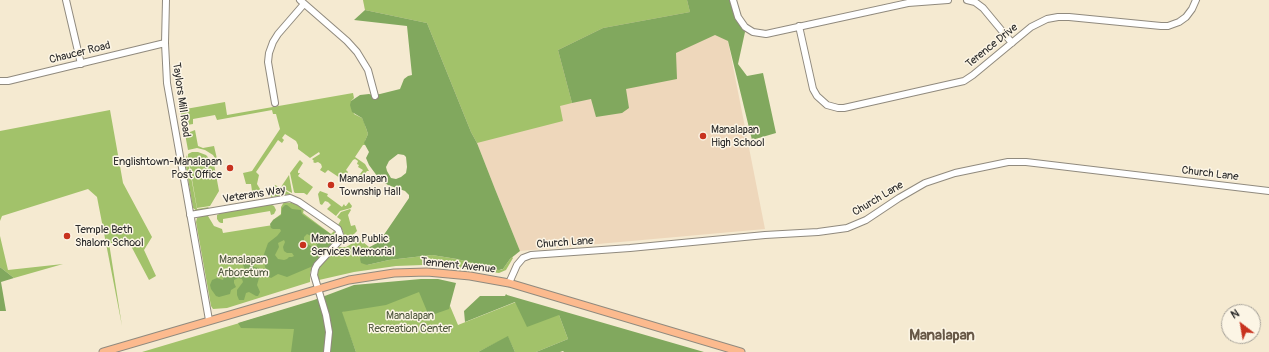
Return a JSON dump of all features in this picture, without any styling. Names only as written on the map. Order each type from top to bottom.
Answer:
[{"type":"main road","name":"Tennent Avenue","points":[[102,352],[349,280],[369,276],[416,272],[457,274],[510,284],[741,352]]},
{"type":"street","points":[[66,0],[81,64]]},
{"type":"street","name":"Taylors Mill Road","points":[[166,0],[165,65],[167,82],[209,320]]},
{"type":"street","points":[[733,0],[741,23],[754,32],[766,34],[908,3],[948,0]]},
{"type":"street","points":[[967,0],[975,2],[983,8],[1012,43]]},
{"type":"street","name":"Terence Drive","points":[[799,26],[814,91],[824,103],[838,108],[854,106],[964,81],[1037,23],[1047,19],[1069,17],[1168,26],[1179,22],[1186,17],[1196,0]]},
{"type":"street","points":[[275,103],[268,62],[269,53],[278,34],[302,2],[347,41],[357,52],[368,70],[375,96]]},
{"type":"street","name":"Chaucer Road","points":[[0,81],[8,81],[165,43]]},
{"type":"street","name":"Church Lane","points":[[510,284],[517,265],[523,258],[531,255],[818,232],[839,229],[855,225],[866,220],[925,182],[955,173],[1008,162],[1026,162],[1269,191]]},
{"type":"street","name":"Veterans Way","points":[[190,215],[287,199],[297,200],[337,228],[340,233],[339,241],[315,269],[314,277],[318,289]]},
{"type":"street","points":[[318,289],[328,327],[327,352]]},
{"type":"shaded area","name":"Manalapan High School","points":[[363,0],[708,0],[728,41],[765,229],[520,251],[427,23],[365,10]]},
{"type":"green space","points":[[363,0],[687,0],[690,12],[603,28],[558,50],[572,103],[560,106],[563,121],[477,143],[471,132],[427,23],[365,10]]},
{"type":"green space","points":[[687,0],[735,0],[745,32],[738,64],[747,76],[763,73],[776,133],[752,140],[728,41],[715,35],[676,53],[677,79],[626,89],[629,108],[622,113],[596,117],[591,99],[572,103],[558,50],[603,28],[690,12]]},
{"type":"green space","points":[[365,10],[427,23],[520,251],[510,259],[503,269],[499,270],[457,259],[432,255],[389,260],[367,265],[361,263],[361,256],[368,248],[379,242],[409,198],[409,195],[405,191],[388,185],[380,180],[369,165],[366,158],[369,152],[364,143],[368,134],[362,118],[352,112],[350,105],[351,101],[360,95],[380,94],[400,89],[404,79],[412,75],[407,26],[354,20]],"holes":[[[398,154],[406,157],[406,173],[396,179],[391,178],[386,167],[389,161]]]},
{"type":"green space","points":[[353,93],[354,98],[351,101],[354,114],[362,118],[368,134],[365,145],[363,145],[355,157],[365,164],[369,171],[367,171],[360,180],[357,178],[363,170],[358,167],[358,161],[355,159],[346,170],[348,172],[346,175],[343,173],[340,178],[328,170],[325,173],[320,170],[322,167],[321,164],[318,162],[313,162],[314,161],[312,159],[320,154],[319,152],[310,158],[298,149],[296,141],[285,134],[282,138],[284,140],[282,143],[278,140],[256,172],[259,175],[257,184],[263,194],[260,198],[253,198],[251,184],[246,184],[243,173],[252,171],[280,129],[276,114],[273,114],[272,110],[217,120],[215,115],[193,119],[193,124],[187,125],[183,124],[180,110],[225,102],[227,115]]},
{"type":"green space","points":[[110,110],[123,183],[152,237],[144,250],[156,276],[149,280],[130,244],[109,243],[122,326],[97,197],[88,189],[2,216],[0,221],[0,131]]},
{"type":"green space","points":[[195,130],[198,146],[203,148],[214,146],[218,163],[213,155],[205,150],[197,148],[188,150],[185,134]]},
{"type":"green space","points":[[198,152],[206,155],[214,164],[219,191],[210,206],[197,208],[188,157],[188,154]]},
{"type":"green space","points":[[187,155],[197,209],[209,207],[207,209],[197,211],[193,208],[185,161]]},
{"type":"green space","points":[[300,160],[303,163],[298,171],[298,173],[300,173],[298,176],[313,187],[307,195],[304,193],[294,192],[290,173]]},
{"type":"green space","points":[[289,175],[292,192],[292,193],[281,187]]},
{"type":"green space","points":[[275,185],[291,194],[271,197],[270,192]]},
{"type":"green space","points":[[320,191],[328,194],[327,196],[342,207],[344,204],[346,206],[349,202],[352,206],[351,208],[340,211],[336,216],[327,209],[331,205],[328,202],[325,201],[322,205],[320,204],[318,194]]},
{"type":"green space","name":"Manalapan Arboretum","points":[[284,202],[300,206],[304,209],[303,213],[331,234],[334,231],[337,233],[337,236],[332,243],[313,266],[310,273],[310,282],[227,308],[213,309],[211,306],[196,222],[197,218],[201,216],[208,216],[214,226],[222,229],[223,233],[273,225],[273,220],[281,214],[281,207]]},
{"type":"green space","points":[[270,204],[274,206],[276,210],[274,214],[271,215],[270,211],[223,219],[223,223],[219,222],[217,219],[217,215],[221,213]]},
{"type":"green space","points":[[287,205],[292,209],[301,210],[302,214],[332,235],[335,241],[313,266],[287,277],[278,274],[271,278],[267,276],[263,257],[268,243],[281,231],[280,229],[271,228],[270,224],[281,215],[282,208]],"holes":[[[307,234],[316,242],[317,245],[315,249],[312,249],[311,246],[304,242],[304,237]],[[284,240],[284,251],[287,253],[292,253],[294,256],[284,260],[278,259],[275,255],[279,247],[278,243]]]},
{"type":"green space","points":[[351,210],[348,215],[351,226],[355,225],[357,231],[344,240],[343,231],[338,225],[341,220],[337,217],[341,212]]},
{"type":"green space","points":[[0,236],[8,270],[63,264],[14,278],[0,267]]},
{"type":"green space","points":[[358,240],[369,247],[361,256],[367,265],[389,260],[432,255],[457,259],[501,270],[512,257],[513,258],[506,270],[499,273],[423,265],[396,266],[354,272],[319,280],[317,273],[319,267],[337,248],[346,247]]},
{"type":"green space","points":[[248,256],[252,257],[254,260],[254,267],[259,268],[261,271],[257,285],[260,292],[258,296],[249,292],[246,293],[244,300],[239,300],[237,290],[243,282],[242,279],[238,278],[234,280],[236,287],[231,290],[230,294],[219,297],[216,296],[210,285],[212,280],[217,278],[223,280],[226,273],[243,271],[245,269],[241,261]]},
{"type":"green space","points":[[0,267],[14,278],[1,282],[6,311],[0,311]]},
{"type":"green space","points":[[421,279],[438,279],[456,283],[449,309],[429,316],[419,292],[386,305],[342,312],[356,352],[291,352],[294,329],[241,328],[238,323],[314,300],[354,285]]},
{"type":"green space","name":"Manalapan Recreation Center","points":[[419,289],[442,309],[450,306],[458,325],[516,302],[559,315],[568,339],[536,352],[515,352],[508,337],[478,352],[356,352],[341,312]]},
{"type":"green space","points":[[506,294],[704,352],[536,352],[568,339],[559,315],[527,327],[515,302],[465,322],[464,311],[480,296],[505,296]]},
{"type":"green space","points":[[300,305],[301,352],[142,352]]},
{"type":"green space","points":[[508,336],[515,352],[478,352]]},
{"type":"place","name":"Manalapan High School","points":[[703,136]]},
{"type":"place","name":"Englishtown-Manalapan Post Office","points":[[230,168]]},
{"type":"place","name":"Manalapan Township Hall","points":[[331,185]]},
{"type":"place","name":"Temple Beth Shalom School","points":[[67,236]]},
{"type":"place","name":"Manalapan Public Services Memorial","points":[[303,245]]},
{"type":"district","name":"Manalapan","points":[[942,336]]}]
